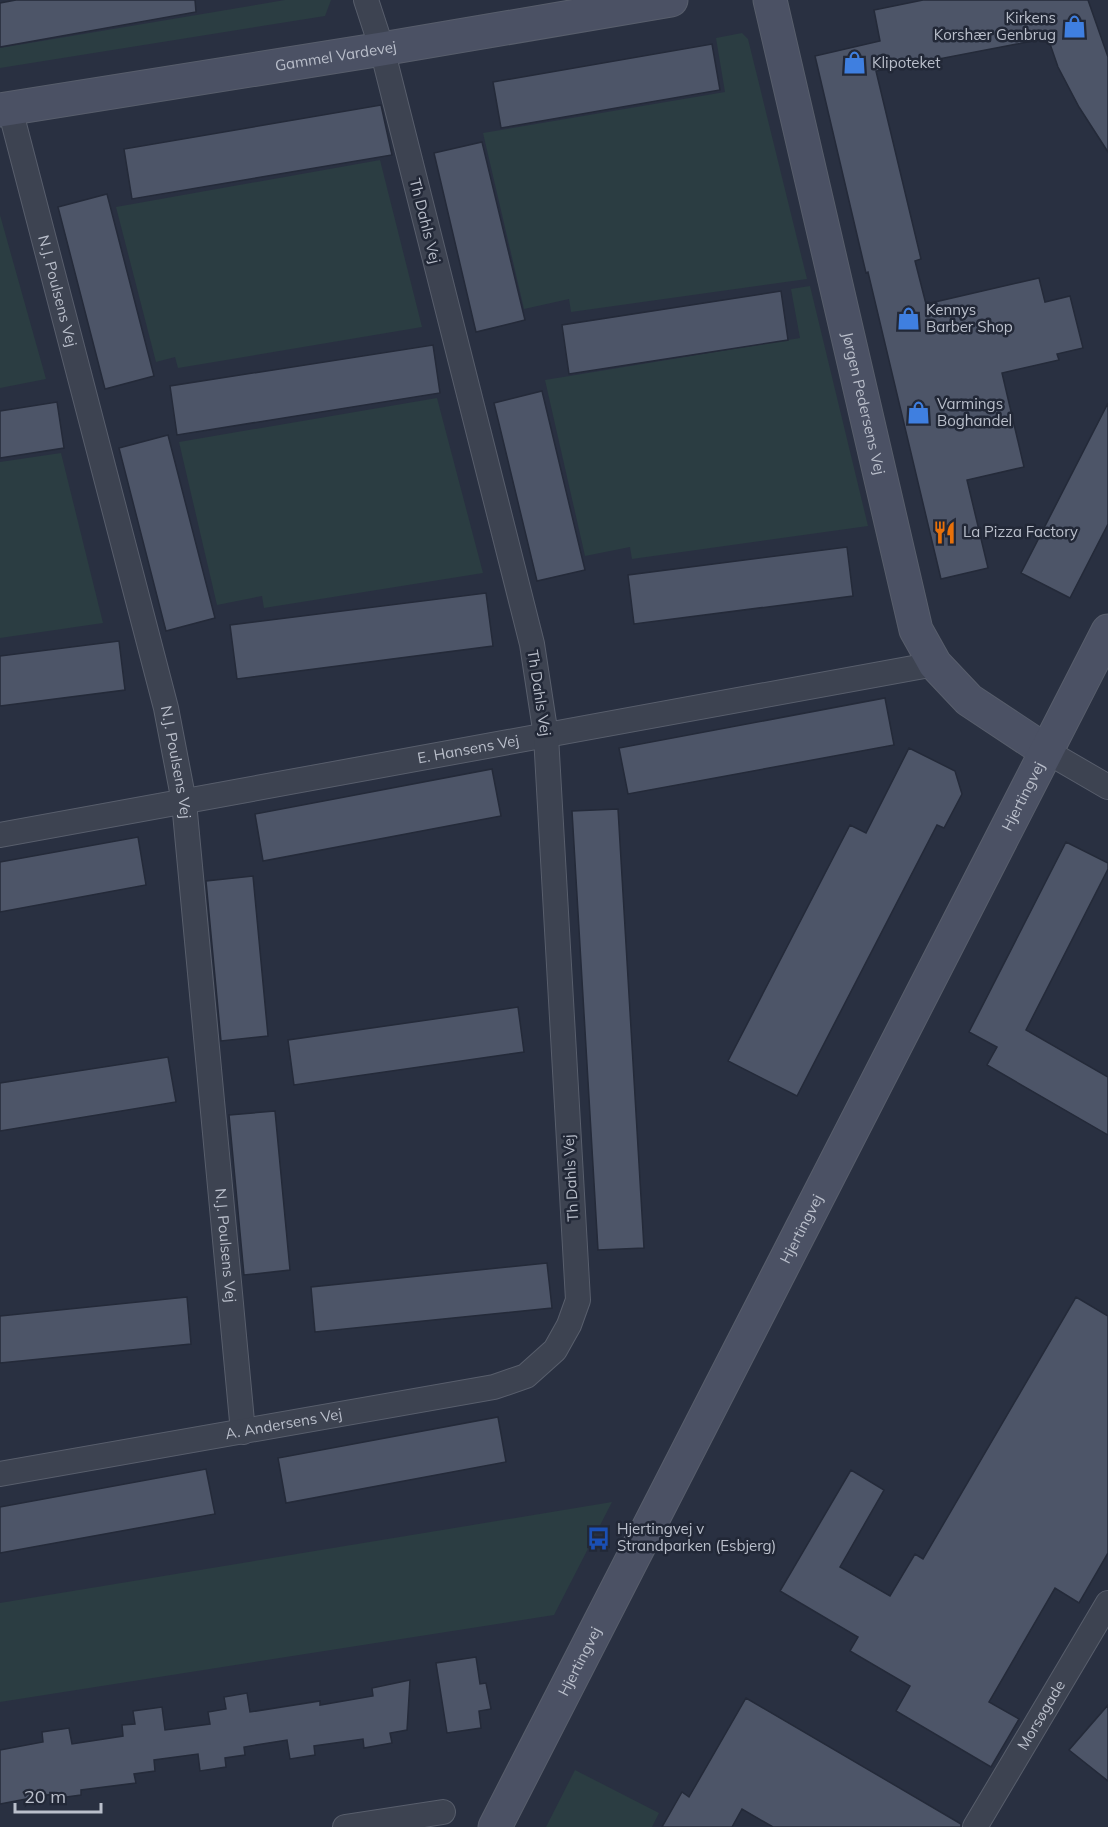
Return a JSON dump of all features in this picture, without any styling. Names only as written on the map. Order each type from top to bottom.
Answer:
[{"type":"street","name":"Th Dahls Vej","points":[[366,0],[382,49],[532,644],[546,736],[578,1300],[569,1325],[555,1350]]},
{"type":"street","name":"Gammel Vardevej","points":[[5,110],[671,0]]},
{"type":"street","name":"Jørgen Pedersens Vej","points":[[770,0],[916,630],[935,664],[969,700],[1046,751]]},
{"type":"street","name":"N.J. Poulsens Vej","points":[[5,110],[166,708],[184,802],[243,1432]]},
{"type":"street","name":"Hjertingvej","points":[[495,1827],[1108,631]]},
{"type":"street","name":"E. Hansens Vej","points":[[0,835],[935,664]]},
{"type":"street","points":[[1046,751],[1108,787]]},
{"type":"street","name":"A. Andersens Vej","points":[[0,1474],[494,1387],[526,1376],[555,1350]]},
{"type":"street","name":"Morsøgade","points":[[975,1827],[1108,1603]]},
{"type":"street","points":[[345,1827],[443,1812]]},
{"type":"shaded area","points":[[285,0],[331,0],[325,16],[0,68],[0,48]]},
{"type":"shaded area","points":[[742,33],[748,39],[807,279],[571,312],[569,299],[524,309],[483,133],[725,92],[716,38]]},
{"type":"shaded area","points":[[380,160],[422,327],[178,368],[175,357],[156,362],[116,207]]},
{"type":"shaded area","points":[[0,215],[46,379],[0,388]]},
{"type":"shaded area","points":[[810,286],[868,526],[632,559],[630,547],[585,556],[545,380],[800,338],[791,289]]},
{"type":"shaded area","points":[[437,398],[483,573],[264,608],[262,596],[217,605],[179,442]]},
{"type":"shaded area","points":[[61,453],[103,623],[0,638],[0,462]]},
{"type":"shaded area","points":[[612,1502],[554,1615],[0,1702],[0,1603]]},
{"type":"shaded area","points":[[575,1770],[659,1813],[652,1827],[546,1827]]},
{"type":"building","points":[[16,0],[195,0],[196,12],[0,47],[0,3]]},
{"type":"building","points":[[923,0],[1088,0],[1108,57],[1108,152],[1079,107],[1058,67],[1048,38],[876,71],[921,259],[915,261],[926,304],[1039,278],[1045,302],[1070,296],[1083,348],[1057,354],[1059,360],[1002,373],[1024,467],[967,480],[988,568],[941,579],[815,56],[880,41],[874,10]]},
{"type":"building","points":[[712,44],[720,90],[501,128],[493,82]]},
{"type":"building","points":[[381,105],[392,155],[132,199],[124,149]]},
{"type":"building","points":[[482,142],[525,320],[476,332],[434,153]]},
{"type":"building","points":[[107,194],[154,376],[105,389],[58,207]]},
{"type":"building","points":[[781,291],[788,340],[569,374],[562,325]]},
{"type":"building","points":[[433,345],[440,393],[177,435],[170,386]]},
{"type":"building","points":[[542,391],[585,570],[537,581],[494,403]]},
{"type":"building","points":[[57,402],[64,448],[0,458],[0,411]]},
{"type":"building","points":[[1108,403],[1108,524],[1070,598],[1021,573]]},
{"type":"building","points":[[168,435],[215,618],[166,631],[119,448]]},
{"type":"building","points":[[847,547],[853,596],[634,624],[628,575]]},
{"type":"building","points":[[486,593],[493,646],[237,679],[230,625]]},
{"type":"building","points":[[119,641],[125,690],[0,706],[0,656]]},
{"type":"building","points":[[885,698],[894,745],[628,794],[619,748]]},
{"type":"building","points":[[909,748],[955,771],[962,794],[944,828],[937,825],[797,1096],[728,1061],[850,825],[866,833]]},
{"type":"building","points":[[492,769],[501,816],[263,861],[255,814]]},
{"type":"building","points":[[618,809],[644,1248],[598,1250],[572,811]]},
{"type":"building","points":[[138,837],[146,885],[0,912],[0,862]]},
{"type":"building","points":[[1066,842],[1108,863],[1108,869],[1026,1030],[1108,1077],[1108,1135],[987,1065],[997,1047],[969,1032]]},
{"type":"building","points":[[253,876],[268,1036],[221,1041],[206,881]]},
{"type":"building","points":[[518,1007],[524,1052],[294,1085],[288,1040]]},
{"type":"building","points":[[168,1057],[176,1102],[0,1131],[0,1083]]},
{"type":"building","points":[[275,1111],[290,1270],[244,1275],[229,1115]]},
{"type":"building","points":[[547,1263],[552,1308],[315,1332],[311,1287]]},
{"type":"building","points":[[187,1297],[191,1344],[0,1363],[0,1316]]},
{"type":"building","points":[[1076,1297],[1108,1316],[1108,1553],[1079,1603],[1055,1588],[989,1702],[1019,1719],[991,1767],[896,1711],[910,1686],[850,1651],[858,1637],[780,1591],[851,1470],[884,1490],[840,1567],[890,1596],[915,1554],[923,1559]]},
{"type":"building","points":[[498,1417],[506,1462],[286,1503],[278,1458]]},
{"type":"building","points":[[206,1469],[215,1514],[0,1553],[0,1507]]},
{"type":"building","points":[[476,1657],[480,1684],[486,1683],[491,1709],[479,1711],[481,1728],[447,1733],[436,1663]]},
{"type":"building","points":[[410,1680],[407,1730],[390,1733],[392,1743],[364,1748],[363,1739],[314,1746],[315,1755],[290,1759],[287,1740],[244,1747],[245,1755],[225,1758],[226,1767],[200,1771],[198,1754],[154,1760],[155,1771],[134,1774],[136,1783],[81,1790],[81,1795],[59,1798],[58,1793],[0,1804],[0,1750],[43,1742],[42,1732],[69,1728],[72,1744],[123,1736],[122,1725],[135,1724],[133,1711],[162,1707],[165,1730],[210,1724],[208,1712],[226,1709],[224,1697],[247,1693],[250,1712],[320,1701],[320,1705],[373,1696],[372,1688]]},
{"type":"building","points":[[746,1698],[961,1824],[961,1827],[773,1827],[742,1809],[732,1827],[662,1827],[682,1792],[689,1797]]},
{"type":"building","points":[[1108,1705],[1108,1781],[1069,1750]]},
{"type":"place","name":"Kirkens Korshær Genbrug","points":[[1074,27]]},
{"type":"place","name":"Klipoteket","points":[[854,63]]},
{"type":"place","name":"Kennys Barber Shop","points":[[908,319]]},
{"type":"place","name":"Varmings Boghandel","points":[[919,413]]},
{"type":"place","name":"La Pizza Factory","points":[[945,532]]},
{"type":"place","name":"Hjertingvej v Strandparken (Esbjerg)","points":[[599,1538]]}]
